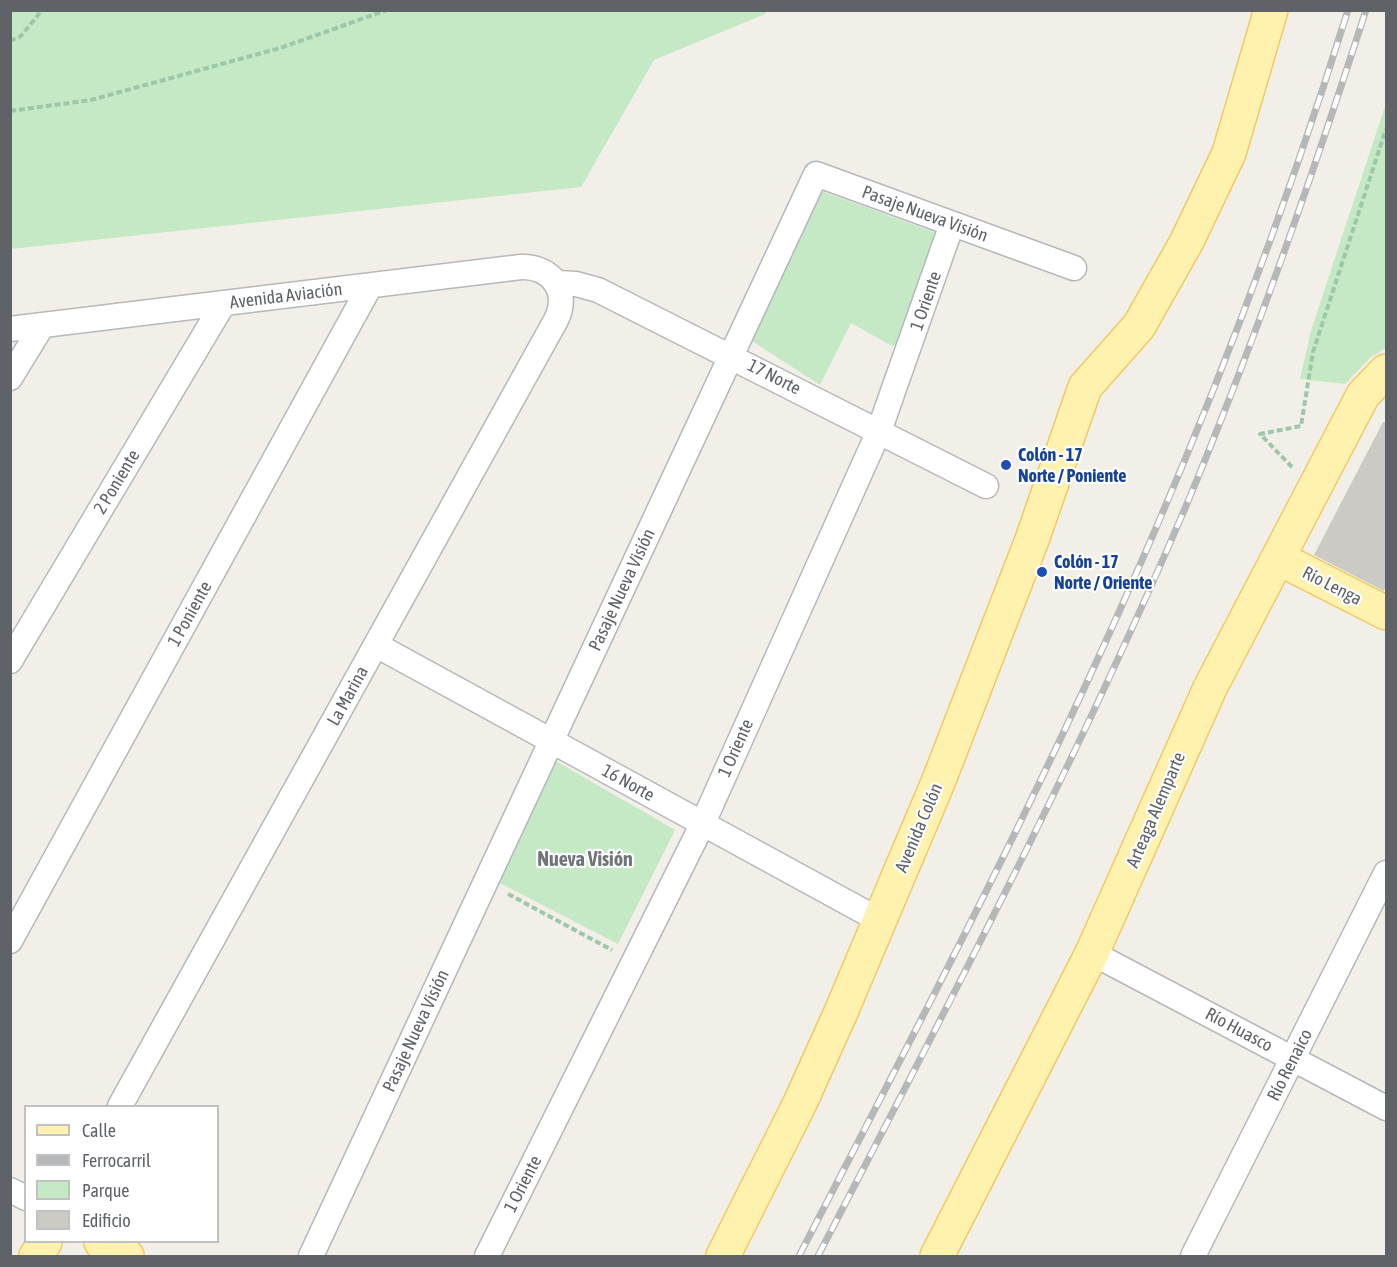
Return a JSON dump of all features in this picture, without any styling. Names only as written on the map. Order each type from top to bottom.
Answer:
[{"type":"main road","name":"Avenida Colón","points":[[723,1257],[800,1103],[880,921],[987,659],[1085,387],[1139,326],[1187,241],[1229,153],[1271,10]]},
{"type":"main road","name":"Arteaga Alemparte","points":[[937,1257],[1092,953],[1196,717],[1362,395],[1386,371]]},
{"type":"main road","name":"Río Lenga","points":[[1278,558],[1386,613]]},
{"type":"main road","points":[[36,1257],[44,1243]]},
{"type":"main road","points":[[103,1243],[127,1257]]},
{"type":"street","name":"Pasaje Nueva Visión","points":[[311,1257],[816,174],[1074,268]]},
{"type":"street","name":"1 Oriente","points":[[486,1257],[702,825],[879,431],[952,224]]},
{"type":"street","name":"Avenida Aviación","points":[[10,329],[531,267],[541,269],[557,283]]},
{"type":"street","name":"17 Norte","points":[[557,283],[576,284],[598,290],[986,486]]},
{"type":"street","name":"La Marina","points":[[121,1105],[556,320],[562,302],[557,283]]},
{"type":"street","name":"1 Poniente","points":[[10,941],[370,286]]},
{"type":"street","name":"2 Poniente","points":[[10,661],[224,304]]},
{"type":"street","points":[[10,378],[42,326]]},
{"type":"street","name":"16 Norte","points":[[376,645],[880,921]]},
{"type":"street","name":"Río Renaico","points":[[1193,1257],[1386,873]]},
{"type":"street","name":"Río Huasco","points":[[1092,953],[1386,1108]]},
{"type":"street","points":[[10,1190],[24,1197]]},
{"type":"path","points":[[10,41],[21,36],[42,10]]},
{"type":"path","points":[[10,111],[91,100],[279,48],[387,10]]},
{"type":"path","points":[[1313,489],[1260,434],[1301,426],[1313,352],[1386,129]]},
{"type":"path","points":[[486,882],[634,962]]},
{"type":"green space","points":[[10,11],[767,11],[765,14],[654,60],[581,187],[11,249]]},
{"type":"green space","points":[[1386,103],[1386,348],[1371,357],[1345,384],[1300,379],[1311,331]]},
{"type":"green space","points":[[821,191],[939,234],[905,342],[892,346],[851,323],[820,385],[752,341]]},
{"type":"green space","points":[[554,760],[675,830],[618,944],[494,880]]},
{"type":"building","points":[[1383,422],[1386,423],[1386,586],[1384,591],[1314,555]]},
{"type":"railway","points":[[799,1256],[1004,856],[1119,612],[1183,464],[1271,239],[1348,10]]},
{"type":"railway","points":[[818,1256],[1009,884],[1101,696],[1144,602],[1186,506],[1259,322],[1325,136],[1366,10]]},
{"type":"place","name":"Colón - 17 Norte / Poniente","points":[[1006,465]]},
{"type":"place","name":"Colón - 17 Norte / Oriente","points":[[1042,572]]},
{"type":"district","name":"Nueva Visión","points":[[585,860]]}]
